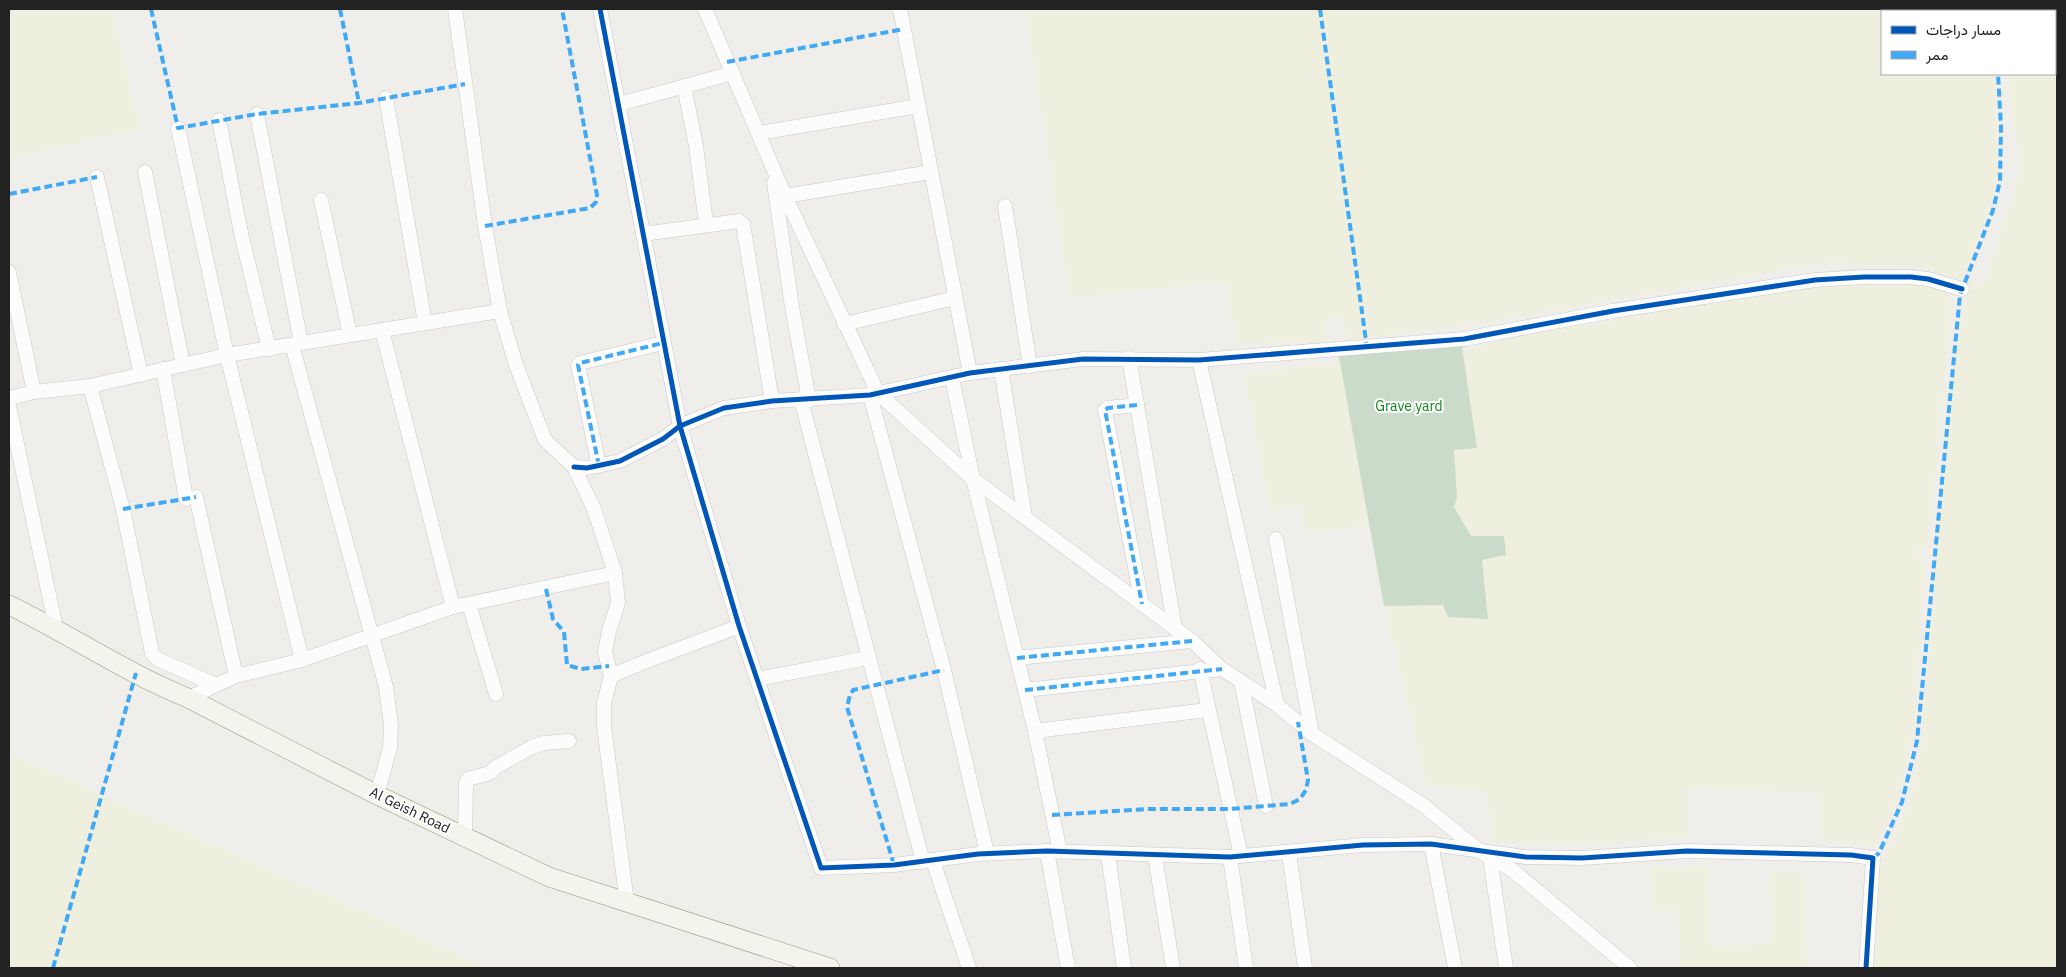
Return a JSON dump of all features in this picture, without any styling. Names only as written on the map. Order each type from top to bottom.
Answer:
[{"type":"main road","name":"Al Geish Road","points":[[9,605],[56,628],[166,690],[188,698],[377,795],[549,877],[830,968]]},
{"type":"street","points":[[455,9],[485,226],[500,310],[516,365],[545,440],[574,467],[594,509],[615,573],[618,602],[608,631],[605,652],[611,676],[604,704],[604,727],[627,902]]},
{"type":"street","points":[[600,9],[680,426],[740,626],[820,868],[928,861],[987,853],[1054,851],[1155,856],[1236,857],[1363,845],[1431,844],[1486,855],[1526,857],[1582,858],[1687,850],[1795,853],[1873,858],[1866,968]]},
{"type":"street","points":[[705,9],[785,196],[874,394],[944,670],[987,853]]},
{"type":"street","points":[[900,9],[970,373]]},
{"type":"street","points":[[619,104],[733,73]]},
{"type":"street","points":[[684,86],[696,146],[706,224]]},
{"type":"street","points":[[386,98],[425,323]]},
{"type":"street","points":[[759,133],[918,106]]},
{"type":"street","points":[[257,114],[297,344],[386,687],[391,725],[390,748],[377,795]]},
{"type":"street","points":[[218,120],[241,233],[269,349]]},
{"type":"street","points":[[178,128],[227,355],[302,660]]},
{"type":"street","points":[[772,166],[805,400],[868,658],[928,861],[969,968]]},
{"type":"street","points":[[145,172],[183,365]]},
{"type":"street","points":[[785,196],[932,172]]},
{"type":"street","points":[[97,177],[141,375]]},
{"type":"street","points":[[321,200],[350,335]]},
{"type":"street","points":[[1005,206],[1030,366]]},
{"type":"street","points":[[643,234],[706,224],[740,221],[743,224],[772,401]]},
{"type":"street","points":[[9,272],[34,392]]},
{"type":"street","points":[[574,467],[599,466],[620,461],[680,426],[724,408],[772,401],[874,394],[970,373],[1001,369],[1083,359],[1199,360],[1464,339],[1613,311],[1815,280],[1911,277],[1928,279],[1962,289]]},
{"type":"street","points":[[844,324],[955,298]]},
{"type":"street","points":[[9,398],[34,392],[90,386],[227,355],[500,310]]},
{"type":"street","points":[[382,330],[453,608]]},
{"type":"street","points":[[599,466],[578,365],[663,343]]},
{"type":"street","points":[[1129,358],[1175,629]]},
{"type":"street","points":[[1199,360],[1277,705]]},
{"type":"street","points":[[163,369],[191,498],[236,676]]},
{"type":"street","points":[[1001,369],[1026,517]]},
{"type":"street","points":[[952,378],[973,479],[1035,731],[1054,851],[1068,968]]},
{"type":"street","points":[[90,386],[123,509],[152,653],[158,660],[216,685]]},
{"type":"street","points":[[874,394],[973,479],[1192,641],[1222,668],[1277,705],[1312,734],[1423,805],[1486,855],[1511,869],[1630,968]]},
{"type":"street","points":[[1138,405],[1108,408],[1105,410],[1142,604]]},
{"type":"street","points":[[9,406],[56,628]]},
{"type":"street","points":[[1276,539],[1312,734]]},
{"type":"street","points":[[188,698],[236,676],[302,660],[372,634],[453,608],[615,573]]},
{"type":"street","points":[[469,604],[496,694]]},
{"type":"street","points":[[611,676],[654,657],[740,626]]},
{"type":"street","points":[[1017,658],[1192,641]]},
{"type":"street","points":[[758,679],[868,658]]},
{"type":"street","points":[[1025,690],[1222,668]]},
{"type":"street","points":[[1200,669],[1236,857],[1246,968]]},
{"type":"street","points":[[1241,681],[1266,806]]},
{"type":"street","points":[[1035,731],[1208,710]]},
{"type":"street","points":[[465,838],[466,783],[468,779],[490,773],[496,767],[544,743],[569,741]]},
{"type":"street","points":[[1431,844],[1455,968]]},
{"type":"street","points":[[1288,853],[1305,968]]},
{"type":"street","points":[[1108,854],[1124,968]]},
{"type":"street","points":[[1486,855],[1506,968]]},
{"type":"street","points":[[1155,856],[1174,968]]},
{"type":"green space","points":[[9,9],[112,9],[140,129],[9,159]]},
{"type":"green space","points":[[1025,9],[1988,9],[1881,10],[1881,75],[1993,75],[1998,171],[1991,202],[1968,265],[1961,278],[1956,279],[1915,266],[1825,263],[1460,327],[1347,340],[1342,318],[1325,319],[1328,341],[1238,345],[1225,282],[1070,298]]},
{"type":"green space","points":[[2057,9],[2057,968],[1872,968],[1876,875],[1912,796],[1921,747],[1949,398],[1969,280],[1984,284],[2017,182],[2020,166],[2007,75],[2056,75],[2056,10],[2002,10]]},
{"type":"green space","points":[[1912,279],[1954,290],[1951,295],[1951,321],[1928,548],[1919,547],[1919,562],[1926,563],[1913,730],[1899,795],[1875,848],[1821,840],[1821,793],[1688,788],[1688,837],[1566,845],[1492,841],[1486,793],[1427,785],[1384,606],[1443,605],[1448,617],[1488,619],[1482,560],[1504,536],[1471,536],[1454,507],[1457,497],[1454,450],[1477,447],[1462,352],[1528,331],[1594,324],[1714,300],[1844,281]]},
{"type":"green space","name":"Grave yard","points":[[1460,333],[1477,448],[1454,450],[1457,497],[1454,507],[1471,536],[1504,536],[1506,555],[1482,560],[1488,619],[1448,617],[1443,605],[1384,606],[1337,346]]},
{"type":"green space","points":[[1340,362],[1368,525],[1307,534],[1299,505],[1270,512],[1244,374]]},
{"type":"green space","points":[[9,753],[489,968],[9,968]]},
{"type":"green space","points":[[1709,866],[1710,946],[1770,944],[1769,872],[1806,872],[1807,968],[1680,968],[1679,911],[1651,911],[1650,867]]},
{"type":"marked path","points":[[151,9],[178,128],[257,114],[359,103],[465,84]]},
{"type":"marked path","points":[[340,9],[359,103]]},
{"type":"marked path","points":[[485,226],[590,208],[596,202],[597,195],[562,9]]},
{"type":"marked path","points":[[1320,9],[1367,348]]},
{"type":"marked path","points":[[727,62],[904,29]]},
{"type":"marked path","points":[[1873,858],[1879,853],[1902,802],[1917,741],[1960,295],[1993,210],[2000,181],[2001,127],[1998,75]]},
{"type":"marked path","points":[[9,194],[97,177]]},
{"type":"marked path","points":[[599,466],[578,365],[663,343]]},
{"type":"marked path","points":[[1137,405],[1108,408],[1105,410],[1142,604]]},
{"type":"marked path","points":[[123,509],[196,497]]},
{"type":"marked path","points":[[546,589],[553,619],[564,632],[567,665],[581,669],[609,666]]},
{"type":"marked path","points":[[1017,658],[1192,641]]},
{"type":"marked path","points":[[1025,690],[1222,669]]},
{"type":"marked path","points":[[894,865],[847,707],[850,695],[853,690],[944,670]]},
{"type":"marked path","points":[[53,968],[136,673]]},
{"type":"marked path","points":[[1052,815],[1148,809],[1230,809],[1290,804],[1300,799],[1306,790],[1308,780],[1298,722]]},
{"type":"cycle path","points":[[600,9],[680,426],[739,626],[821,868],[894,865],[978,854],[1047,851],[1230,857],[1363,845],[1431,844],[1526,857],[1582,858],[1687,851],[1851,855],[1873,858],[1866,968]]},
{"type":"cycle path","points":[[574,467],[587,468],[620,461],[663,439],[680,426],[724,408],[772,401],[870,395],[970,373],[1083,359],[1199,360],[1464,339],[1613,311],[1815,280],[1911,277],[1928,279],[1962,289]]}]
